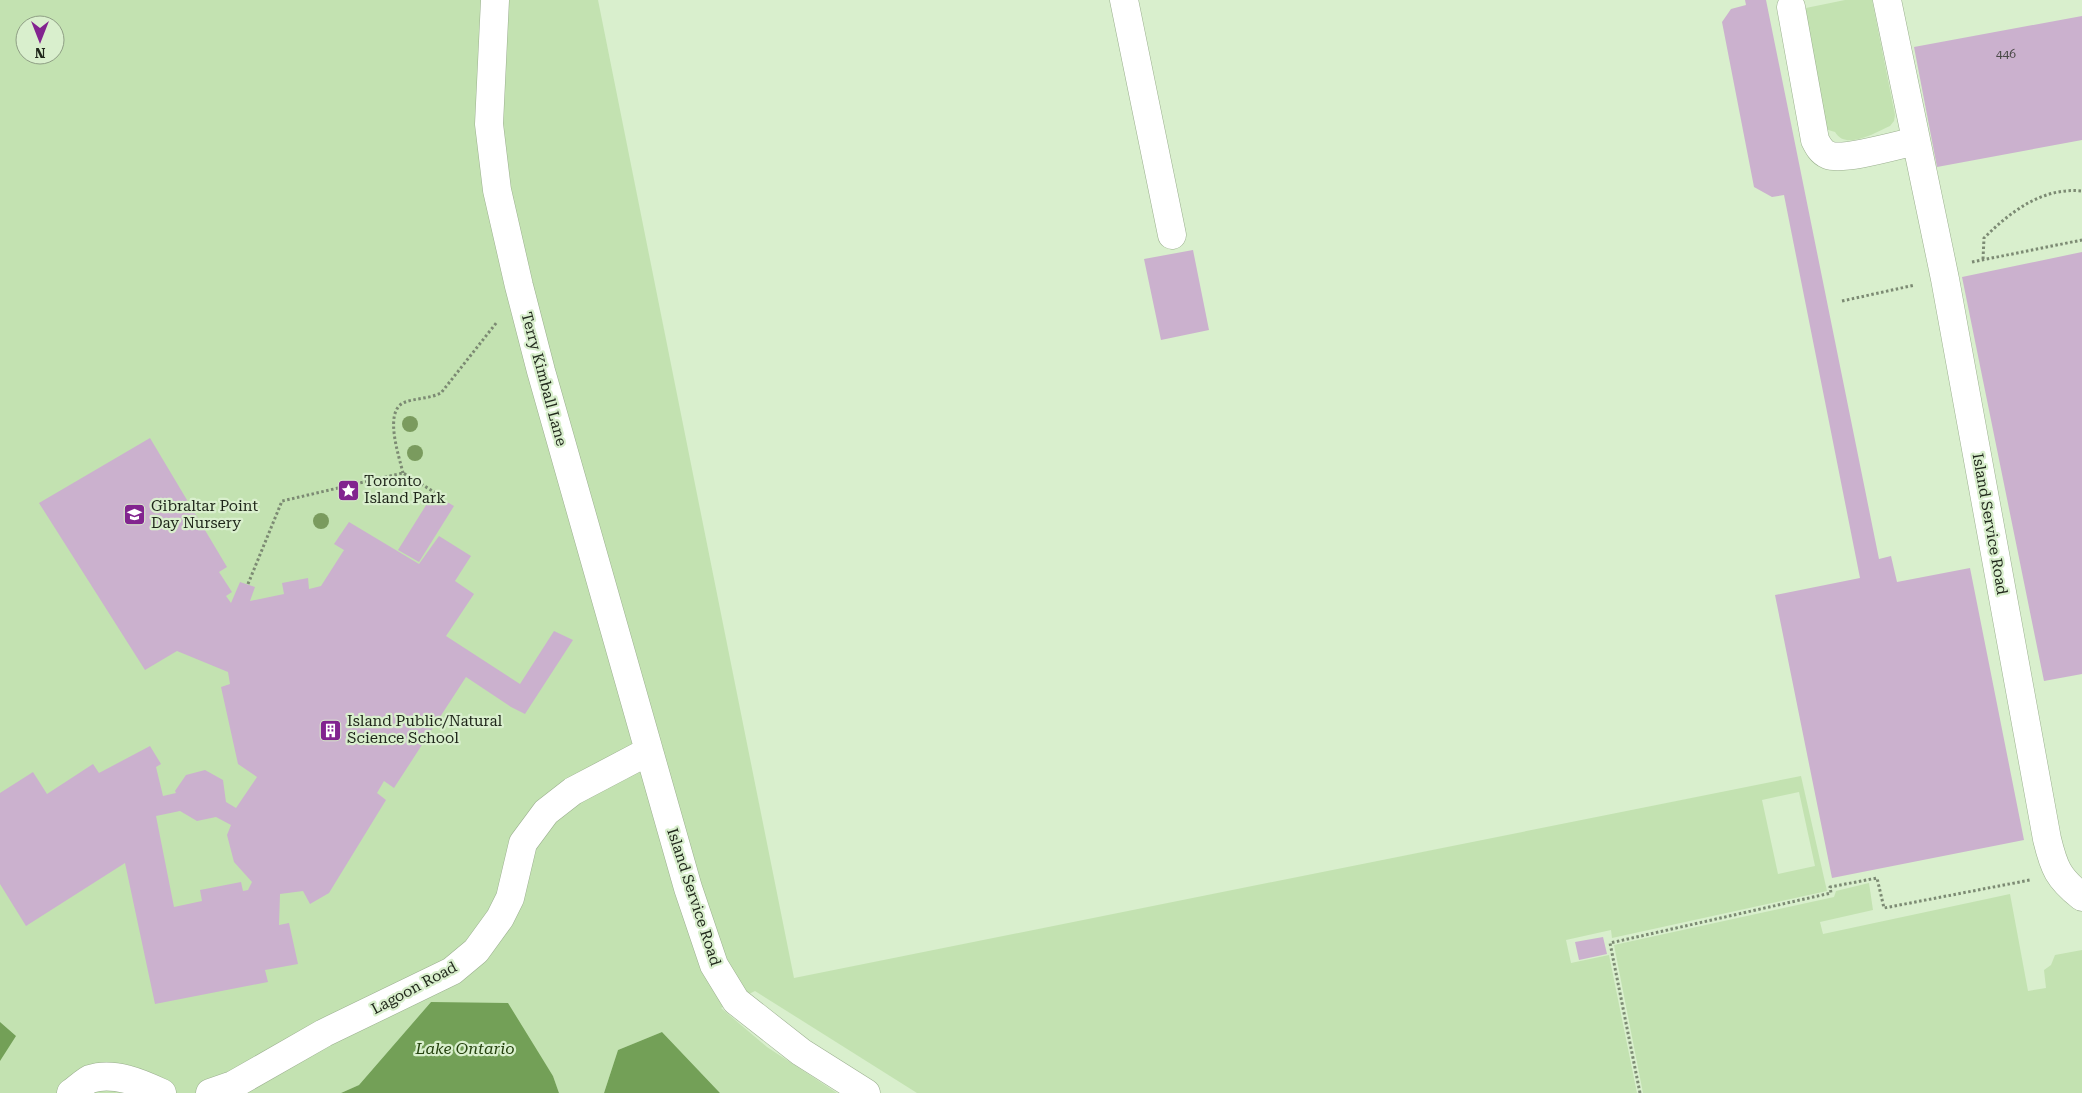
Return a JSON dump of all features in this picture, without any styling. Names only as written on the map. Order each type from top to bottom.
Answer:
[{"type":"lane","name":"Terry Kimball Lane","points":[[495,0],[489,124],[497,190],[519,286],[649,751]]},
{"type":"lane","points":[[1124,0],[1172,236]]},
{"type":"lane","name":"Island Service Road","points":[[1887,0],[1944,273],[2047,839],[2053,864],[2066,884],[2082,897]]},
{"type":"lane","points":[[1791,7],[1815,140],[1822,152],[1842,157],[1916,141]]},
{"type":"lane","name":"Island Service Road","points":[[649,751],[688,888],[714,965],[736,1001],[801,1052],[866,1093]]},
{"type":"lane","name":"Lagoon Road","points":[[210,1093],[233,1085],[324,1033],[452,971],[476,951],[500,918],[510,898],[524,843],[546,812],[573,790],[649,751]]},
{"type":"lane","points":[[71,1093],[90,1080],[113,1077],[136,1081],[162,1093]]},
{"type":"path","points":[[1983,260],[1984,238],[2024,204],[2065,190],[2082,192]]},
{"type":"path","points":[[1842,300],[1944,273],[1983,260],[2082,240]]},
{"type":"path","points":[[403,473],[392,420],[395,411],[403,403],[431,398],[441,393],[494,327],[519,286]]},
{"type":"path","points":[[248,584],[282,501],[403,473],[444,498]]},
{"type":"path","points":[[1640,1093],[1610,943],[1831,893],[1830,887],[1877,878],[1884,908],[2060,874]]},
{"type":"shaded area","name":"Toronto Island Park","points":[[0,0],[598,0],[794,978],[1801,776],[1827,891],[1612,938],[1611,930],[1566,940],[1571,963],[1609,955],[1637,1093],[917,1093],[755,991],[721,1008],[767,1047],[837,1093],[720,1093],[662,1032],[618,1050],[604,1093],[559,1093],[553,1076],[532,1044],[431,1002],[359,1085],[341,1093],[0,1093]],"holes":[[[1799,792],[1815,866],[1778,874],[1762,800]]]},
{"type":"shaded area","points":[[1845,0],[1872,0],[1895,115],[1894,121],[1890,126],[1869,136],[1854,140],[1846,140],[1835,132],[1825,129],[1801,9]]},
{"type":"shaded area","points":[[1869,883],[1873,910],[1820,922],[1823,934],[2010,894],[2028,991],[2046,988],[2044,970],[2051,965],[2055,955],[2082,950],[2082,1093],[1643,1093],[1614,945],[1834,897],[1836,891]]},
{"type":"water","name":"Lake Ontario","points":[[431,1002],[508,1003],[553,1076],[559,1093],[341,1093],[359,1085]]},
{"type":"water","points":[[0,1022],[16,1036],[0,1061]]},
{"type":"water","points":[[662,1032],[720,1093],[604,1093],[618,1050]]},
{"type":"building","points":[[1745,0],[1766,0],[1879,559],[1891,556],[1897,582],[1970,568],[2024,840],[1832,878],[1775,595],[1860,578],[1784,195],[1772,197],[1754,187],[1722,22],[1731,9],[1746,5]]},
{"type":"building","points":[[2082,16],[2082,140],[1937,167],[1914,47]]},
{"type":"building","points":[[1193,250],[1209,330],[1161,340],[1144,259]]},
{"type":"building","points":[[2082,252],[2082,674],[2044,681],[1962,277]]},
{"type":"building","name":"Island Public/Natural Science School","points":[[150,438],[227,567],[219,572],[232,592],[226,596],[231,603],[240,582],[255,587],[250,601],[284,594],[282,583],[308,578],[309,589],[321,586],[344,550],[334,544],[349,522],[419,564],[439,536],[471,556],[455,581],[474,594],[446,636],[520,684],[554,631],[573,640],[525,714],[511,707],[466,677],[394,788],[384,781],[377,793],[386,800],[329,893],[310,904],[303,891],[280,894],[279,925],[289,923],[298,964],[265,970],[268,982],[155,1004],[125,863],[26,926],[0,884],[0,793],[33,772],[47,794],[93,764],[99,773],[150,746],[161,764],[156,767],[163,796],[176,793],[175,791],[186,775],[205,770],[223,780],[226,802],[236,808],[257,777],[238,764],[221,687],[230,684],[228,672],[177,651],[145,670],[39,503]],"holes":[[[180,811],[197,821],[216,817],[231,825],[227,835],[234,862],[252,882],[248,890],[243,891],[241,882],[200,890],[202,901],[174,907],[156,816]]]},
{"type":"building","points":[[433,494],[454,506],[419,562],[398,550]]},
{"type":"building","points":[[1603,937],[1607,954],[1579,960],[1575,942]]},
{"type":"place","name":"Toronto Island Park","points":[[348,490]]},
{"type":"place","name":"Gibraltar Point Day Nursery","points":[[135,515]]},
{"type":"place","name":"Island Public/Natural Science School","points":[[331,730]]}]
